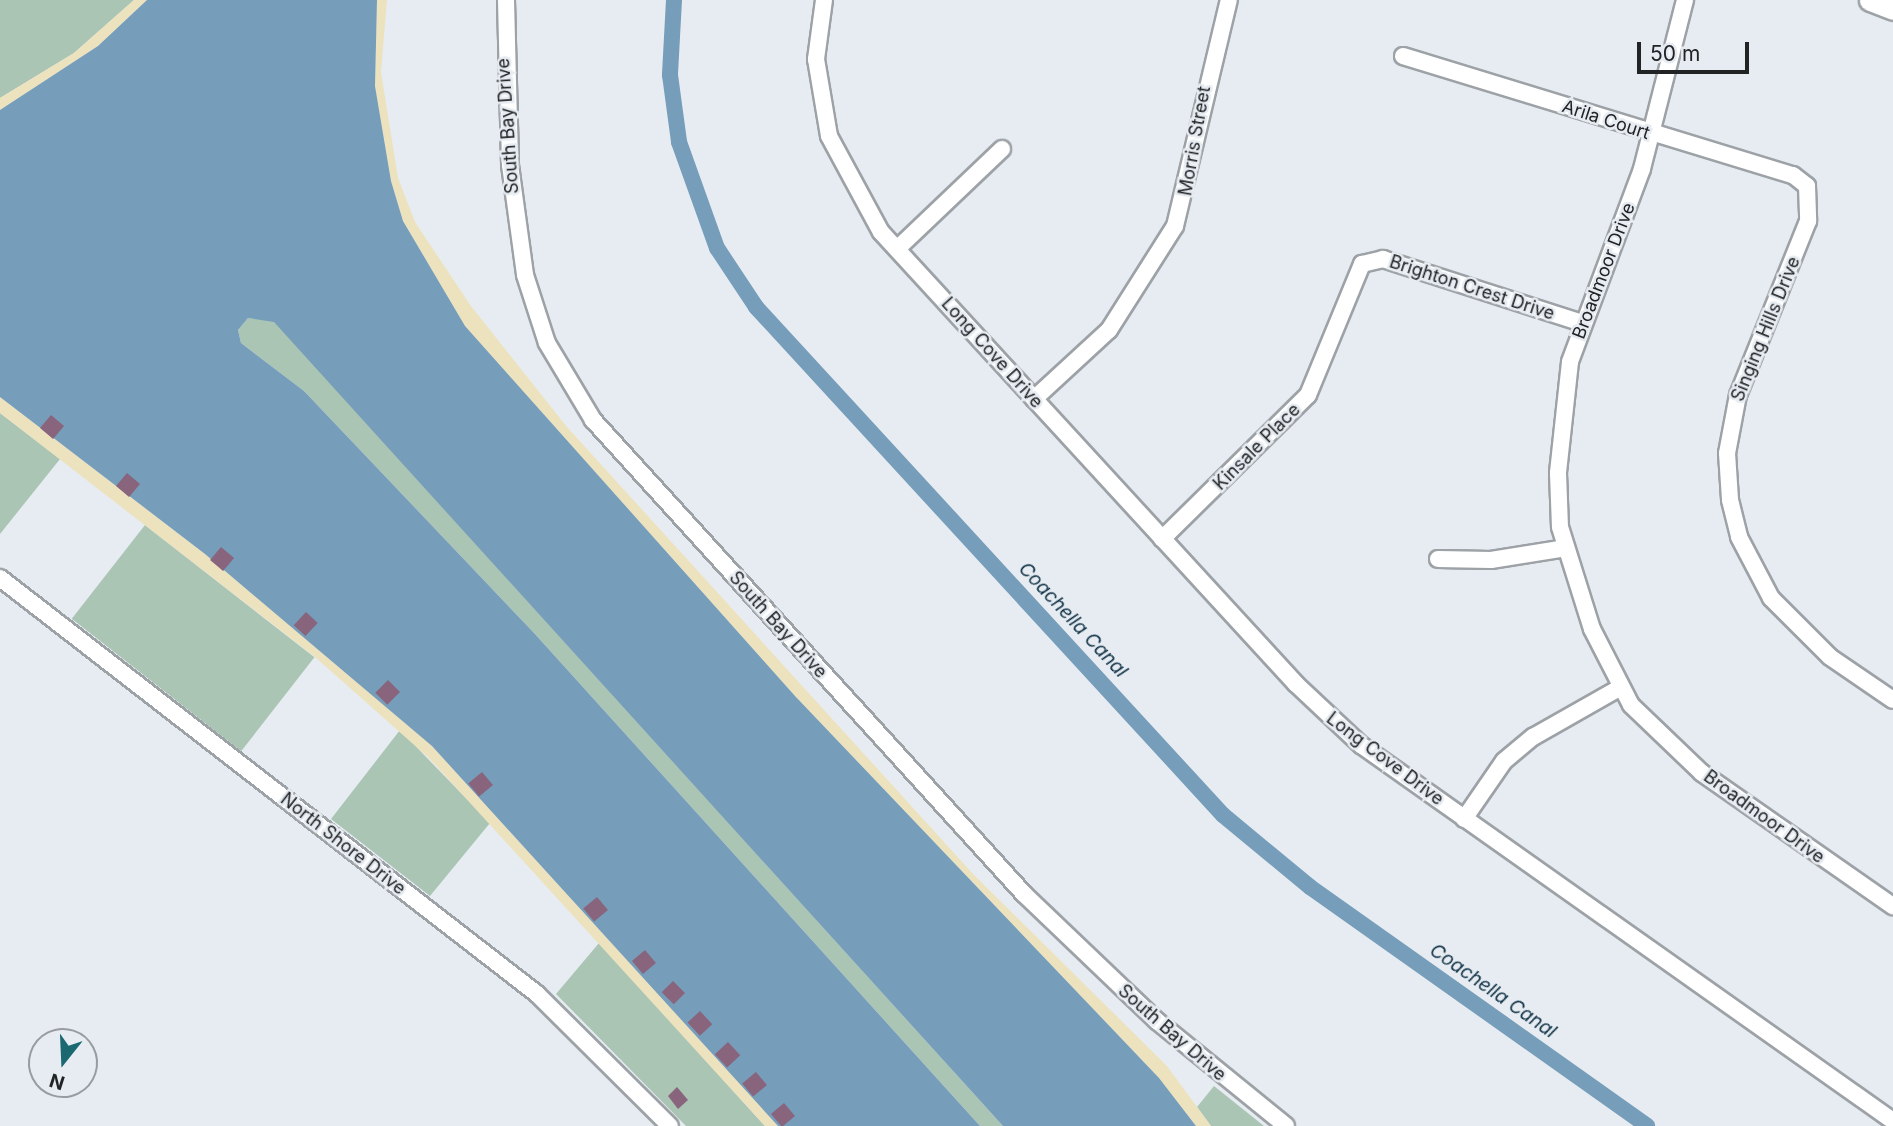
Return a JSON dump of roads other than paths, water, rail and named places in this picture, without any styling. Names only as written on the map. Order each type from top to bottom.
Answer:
[{"type":"street","name":"South Bay Drive","points":[[506,0],[511,178],[525,275],[547,342],[593,420],[1024,894],[1157,1021],[1286,1126]]},
{"type":"street","name":"Long Cove Drive","points":[[824,0],[816,59],[829,136],[859,199],[897,249],[1330,720],[1464,819],[1893,1121]]},
{"type":"street","name":"Morris Street","points":[[1034,399],[1109,330],[1175,226],[1229,0]]},
{"type":"street","name":"Broadmoor Drive","points":[[1685,0],[1651,135],[1625,221],[1582,323],[1561,410],[1558,473],[1566,548],[1592,629],[1620,687],[1660,736],[1702,773],[1893,906]]},
{"type":"street","points":[[1870,0],[1893,9]]},
{"type":"street","name":"Arila Court","points":[[1403,56],[1651,135],[1793,175],[1807,186]]},
{"type":"street","points":[[897,249],[1002,149]]},
{"type":"street","name":"Singing Hills Drive","points":[[1807,186],[1808,221],[1738,394],[1727,453],[1730,500],[1739,537],[1771,598],[1830,657],[1893,700]]},
{"type":"street","name":"Brighton Crest Drive","points":[[1362,264],[1383,258],[1582,323]]},
{"type":"street","name":"Kinsale Place","points":[[1162,539],[1308,395],[1362,264]]},
{"type":"street","points":[[1438,559],[1491,561],[1566,548]]},
{"type":"street","name":"North Shore Drive","points":[[0,578],[537,994],[670,1126]]},
{"type":"street","points":[[1464,819],[1504,761],[1533,737],[1620,687]]},
{"type":"water","points":[[147,0],[377,0],[375,86],[391,181],[403,221],[465,326],[795,696],[1159,1078],[1196,1126],[1003,1126],[274,322],[248,318],[238,330],[241,343],[304,391],[534,633],[980,1126],[778,1126],[432,746],[205,554],[0,397],[0,110],[98,46]]},
{"type":"waterway","name":"Coachella Canal","points":[[674,0],[670,75],[679,142],[717,248],[756,307],[1223,815],[1310,887],[1647,1126]]}]
